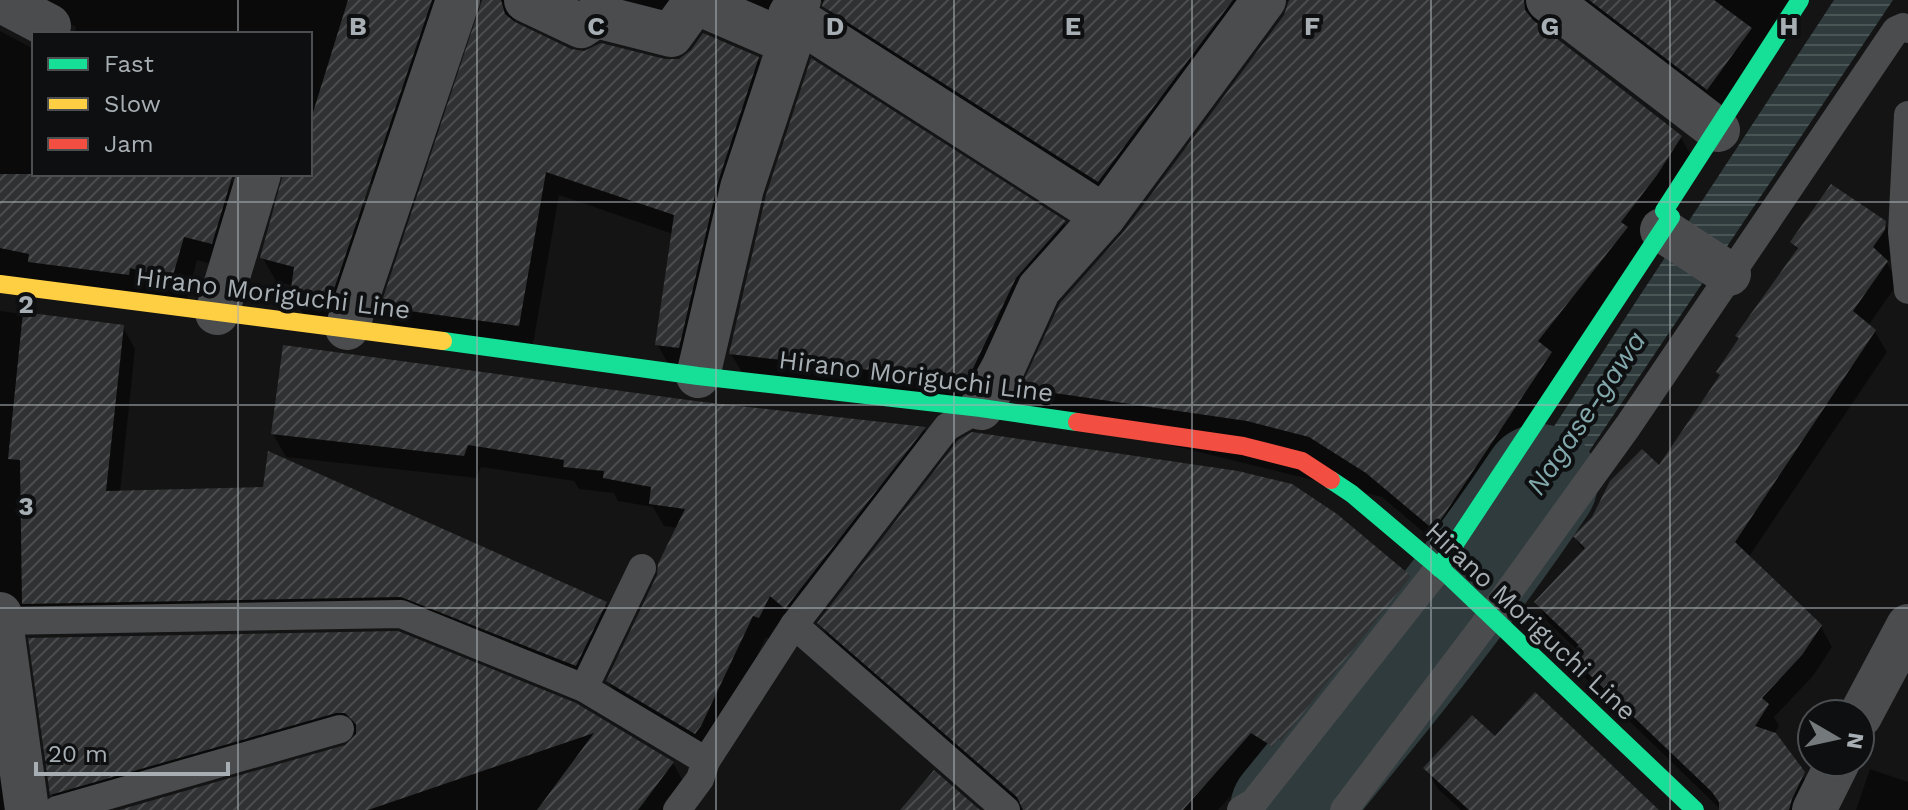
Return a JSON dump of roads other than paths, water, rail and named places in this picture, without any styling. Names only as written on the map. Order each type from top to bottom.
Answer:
[{"type":"main road","points":[[1444,572],[1666,233],[1671,217],[1664,211],[1800,0]]},
{"type":"main road","name":"Hirano Moriguchi Line","points":[[0,284],[698,376],[981,408],[1243,446],[1302,461],[1352,494],[1444,572],[1695,810]]},
{"type":"street","points":[[0,0],[49,26]]},
{"type":"street","points":[[347,328],[458,0]]},
{"type":"street","points":[[526,0],[581,26],[596,16],[671,35],[695,2],[793,19],[1104,216]]},
{"type":"street","points":[[981,408],[1039,289],[1104,216],[1264,0]]},
{"type":"street","points":[[1548,0],[1718,130]]},
{"type":"street","points":[[698,376],[742,188],[793,19]]},
{"type":"street","points":[[217,313],[258,176]]},
{"type":"street","points":[[1666,233],[1725,271]]},
{"type":"street","points":[[0,614],[27,810]]},
{"type":"street","points":[[1869,698],[1908,626]]},
{"type":"street","points":[[1814,810],[1830,778]]},
{"type":"lane","points":[[1344,810],[1628,426],[1725,271],[1896,30],[1903,27],[1908,29]]},
{"type":"lane","points":[[1908,115],[1902,232],[1908,290]]},
{"type":"lane","points":[[677,810],[700,779],[706,761],[794,625],[947,427],[981,408]]},
{"type":"lane","points":[[584,688],[642,568]]},
{"type":"lane","points":[[1241,810],[1254,802],[1444,572]]},
{"type":"lane","points":[[0,621],[401,614],[584,688],[706,761]]},
{"type":"lane","points":[[794,625],[1006,810]]},
{"type":"lane","points":[[57,810],[340,729]]},
{"type":"water","points":[[1834,0],[1893,0],[1493,594],[1466,628],[1436,601],[1463,565]]},
{"type":"waterway","name":"Nagase-gawa","points":[[1288,810],[1450,608],[1540,482]]}]
